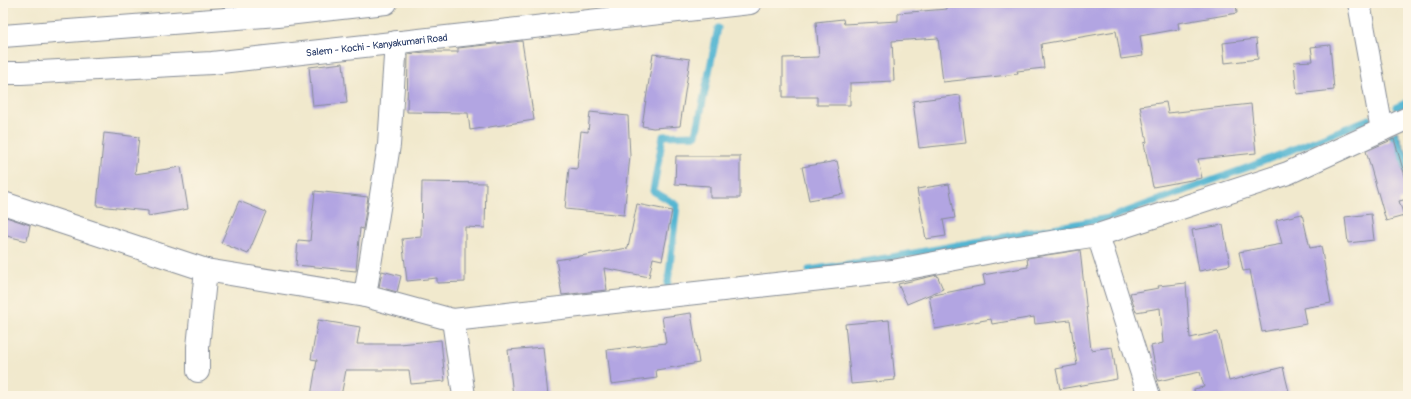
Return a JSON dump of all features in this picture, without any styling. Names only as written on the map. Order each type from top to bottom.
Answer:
[{"type":"main road","points":[[3,36],[278,15],[386,3]]},
{"type":"main road","name":"Salem - Kochi - Kanyakumari Road","points":[[3,73],[212,63],[750,3]]},
{"type":"main road","points":[[1360,3],[1382,130]]},
{"type":"main road","points":[[365,296],[389,145],[396,42]]},
{"type":"main road","points":[[3,203],[206,270],[365,296],[453,320],[893,271],[1012,248],[1098,235],[1288,173],[1408,118]]},
{"type":"main road","points":[[1098,235],[1149,396]]},
{"type":"main road","points":[[198,371],[198,347],[206,270]]},
{"type":"main road","points":[[453,320],[464,396]]},
{"type":"water","points":[[1397,131],[1408,156],[1408,178],[1389,135]]},
{"type":"building","points":[[947,3],[968,3],[968,6],[997,3],[1236,3],[1237,13],[1178,23],[1179,29],[1140,36],[1143,56],[1121,59],[1116,31],[1041,44],[1044,68],[1017,71],[1018,74],[943,82],[938,38],[892,41],[894,81],[850,83],[850,105],[817,105],[817,97],[783,97],[783,58],[819,57],[816,22],[843,19],[844,24],[898,21],[898,13],[947,9]]},
{"type":"building","points":[[1256,39],[1258,59],[1225,63],[1223,43]]},
{"type":"building","points":[[522,41],[534,120],[470,130],[468,113],[407,112],[408,54],[425,52],[458,52],[458,48]]},
{"type":"building","points":[[1330,45],[1334,90],[1297,94],[1294,62],[1313,61],[1311,47]]},
{"type":"building","points":[[653,54],[690,59],[680,126],[653,128],[642,126]]},
{"type":"building","points":[[343,63],[347,103],[313,106],[309,67]]},
{"type":"building","points":[[960,95],[966,143],[919,148],[913,101]]},
{"type":"building","points":[[1166,102],[1168,113],[1251,104],[1256,153],[1198,159],[1202,178],[1153,187],[1144,143],[1147,142],[1140,106]]},
{"type":"building","points":[[590,112],[628,116],[630,156],[624,215],[565,209],[569,168],[577,169],[581,131],[588,132]]},
{"type":"building","points":[[104,133],[139,137],[135,174],[181,167],[188,209],[148,216],[148,211],[97,206]]},
{"type":"building","points":[[1394,139],[1408,186],[1408,199],[1399,201],[1404,216],[1386,221],[1366,151]]},
{"type":"building","points":[[676,156],[740,156],[740,198],[710,198],[710,186],[675,184]]},
{"type":"building","points":[[837,161],[844,194],[809,200],[802,167]]},
{"type":"building","points":[[422,182],[486,183],[485,228],[465,227],[465,282],[437,283],[437,278],[407,281],[402,239],[421,237]]},
{"type":"building","points":[[949,184],[955,218],[943,220],[946,236],[926,239],[917,189]]},
{"type":"building","points":[[315,191],[368,197],[363,229],[360,228],[356,271],[296,265],[298,240],[310,241]]},
{"type":"building","points":[[239,201],[266,212],[248,254],[221,243]]},
{"type":"building","points":[[637,204],[672,211],[662,260],[653,258],[649,277],[604,268],[607,290],[562,295],[556,260],[628,248]]},
{"type":"building","points":[[1302,214],[1310,248],[1321,246],[1331,303],[1303,308],[1306,324],[1262,332],[1250,270],[1243,271],[1239,252],[1282,244],[1276,220]]},
{"type":"building","points":[[1371,214],[1374,240],[1348,243],[1345,217]]},
{"type":"building","points":[[3,216],[30,225],[27,241],[3,235]]},
{"type":"building","points":[[1223,225],[1230,265],[1199,271],[1192,230]]},
{"type":"building","points":[[1080,250],[1091,350],[1112,347],[1117,379],[1060,389],[1056,369],[1077,365],[1070,320],[1035,324],[1034,317],[992,324],[991,319],[935,329],[929,296],[985,285],[983,275],[1028,267],[1027,258]]},
{"type":"building","points":[[382,271],[401,276],[397,292],[379,287]]},
{"type":"building","points":[[937,275],[943,289],[907,304],[898,284]]},
{"type":"building","points":[[1186,283],[1190,338],[1218,332],[1229,381],[1283,367],[1290,396],[1195,396],[1194,389],[1204,387],[1200,372],[1158,381],[1151,346],[1163,343],[1160,308],[1136,312],[1130,293],[1159,288],[1158,286]]},
{"type":"building","points":[[691,313],[699,363],[656,370],[657,378],[611,384],[607,350],[666,343],[662,317]]},
{"type":"building","points":[[318,320],[360,327],[357,344],[400,344],[441,340],[445,381],[411,384],[409,370],[346,370],[341,396],[311,396],[317,360],[311,359]]},
{"type":"building","points":[[889,320],[895,380],[851,384],[845,324]]},
{"type":"building","points":[[543,347],[548,396],[513,396],[508,350]]},
{"type":"waterway","points":[[670,290],[667,291],[677,205],[653,191],[663,136],[696,135],[718,28]]},
{"type":"waterway","points":[[1397,107],[1408,102]]},
{"type":"waterway","points":[[809,270],[875,260],[1109,218],[1249,167],[1369,119]]}]
